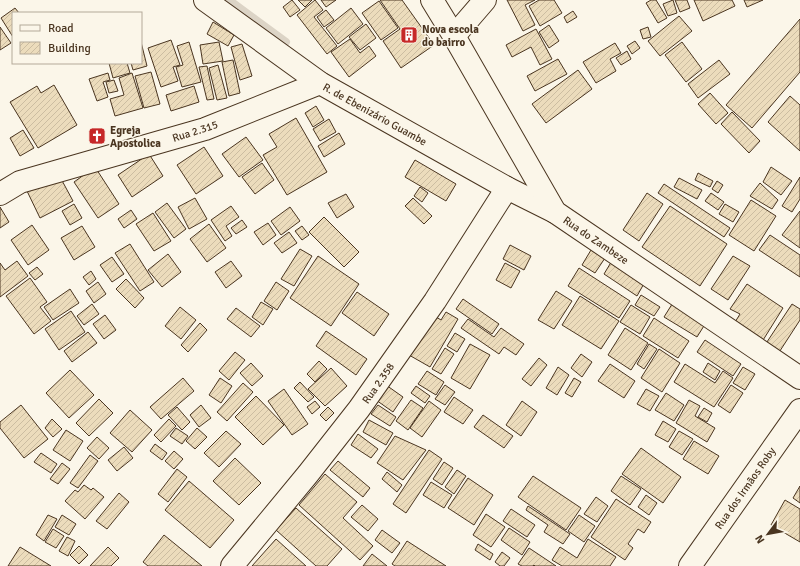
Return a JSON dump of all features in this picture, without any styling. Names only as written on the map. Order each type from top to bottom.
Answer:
[{"type":"street","name":"R. de Ebenizário Guambe","points":[[205,0],[320,83],[507,188],[555,212]]},
{"type":"street","name":"Rua do Zambeze","points":[[432,0],[555,212],[800,378]]},
{"type":"street","points":[[454,36],[484,0]]},
{"type":"street","name":"Rua 2.315","points":[[0,194],[20,182],[205,129],[320,83]]},
{"type":"street","name":"Rua 2.358","points":[[232,566],[308,474],[359,409],[436,302],[507,188]]},
{"type":"street","name":"Rua dos Irmãos Roby","points":[[690,566],[800,410]]},
{"type":"building","points":[[292,0],[300,10],[290,17],[283,7]]},
{"type":"building","points":[[298,0],[312,0],[305,7]]},
{"type":"building","points":[[315,0],[323,10],[314,17],[337,46],[327,54],[297,15]]},
{"type":"building","points":[[321,0],[336,0],[326,7]]},
{"type":"building","name":"Nova escola do bairro","points":[[380,0],[402,0],[434,45],[401,68],[383,41],[400,29]]},
{"type":"building","points":[[507,0],[535,0],[525,5],[535,25],[523,31]]},
{"type":"building","points":[[539,0],[554,0],[562,13],[540,26],[529,6]]},
{"type":"building","points":[[651,0],[656,0],[667,18],[658,23],[646,3]]},
{"type":"building","points":[[673,0],[677,13],[668,16],[663,4]]},
{"type":"building","points":[[675,0],[687,0],[690,8],[680,12]]},
{"type":"building","points":[[694,0],[732,0],[735,6],[703,21]]},
{"type":"building","points":[[744,0],[763,0],[747,7]]},
{"type":"building","points":[[379,1],[398,28],[381,40],[362,13]]},
{"type":"building","points":[[15,8],[18,12],[12,12],[12,35],[1,18]]},
{"type":"building","points":[[351,8],[363,24],[338,44],[326,28]]},
{"type":"building","points":[[326,10],[334,20],[324,27],[317,17]]},
{"type":"building","points":[[573,11],[577,17],[567,23],[564,17]]},
{"type":"building","points":[[679,16],[692,31],[660,56],[648,41]]},
{"type":"building","points":[[800,19],[800,72],[752,128],[726,105]]},
{"type":"building","points":[[213,22],[234,35],[228,46],[207,34]]},
{"type":"building","points":[[366,24],[376,38],[360,50],[349,37]]},
{"type":"building","points":[[549,25],[559,41],[549,48],[539,32]]},
{"type":"building","points":[[0,27],[11,43],[0,50]]},
{"type":"building","points":[[648,27],[651,37],[643,39],[640,30]]},
{"type":"building","points":[[536,29],[552,59],[540,65],[531,47],[512,57],[506,45]]},
{"type":"building","points":[[350,39],[360,53],[369,46],[376,56],[349,77],[331,52]]},
{"type":"building","points":[[171,40],[180,65],[173,67],[178,81],[161,87],[148,48]]},
{"type":"building","points":[[635,41],[640,48],[632,54],[627,46]]},
{"type":"building","points":[[189,42],[201,82],[182,87],[176,67],[183,65],[177,46]]},
{"type":"building","points":[[219,42],[223,61],[203,64],[200,45]]},
{"type":"building","points":[[682,42],[702,69],[686,82],[665,55]]},
{"type":"building","points":[[615,43],[621,53],[610,59],[616,71],[596,83],[583,62]]},
{"type":"building","points":[[242,44],[252,76],[240,80],[231,47]]},
{"type":"building","points":[[142,46],[147,66],[133,70],[131,64],[142,64]]},
{"type":"building","points":[[627,51],[631,59],[621,65],[616,58]]},
{"type":"building","points":[[558,59],[567,74],[535,91],[527,76]]},
{"type":"building","points":[[233,60],[240,93],[229,96],[222,62]]},
{"type":"building","points":[[719,60],[730,74],[698,98],[688,84]]},
{"type":"building","points":[[109,64],[127,64],[130,73],[113,78]]},
{"type":"building","points":[[218,65],[227,98],[217,100],[209,68]]},
{"type":"building","points":[[207,66],[214,99],[207,100],[199,67]]},
{"type":"building","points":[[578,70],[592,89],[546,123],[532,104]]},
{"type":"building","points":[[151,72],[160,104],[144,108],[135,76]]},
{"type":"building","points":[[108,73],[110,80],[103,82],[108,97],[97,101],[89,79]]},
{"type":"building","points":[[132,73],[143,108],[115,116],[110,99],[124,95],[119,78]]},
{"type":"building","points":[[114,80],[118,91],[109,93],[106,82]]},
{"type":"building","points":[[54,85],[77,125],[38,148],[10,102],[37,86],[41,93]]},
{"type":"building","points":[[194,86],[199,102],[171,111],[166,95]]},
{"type":"building","points":[[710,93],[728,113],[716,124],[698,104]]},
{"type":"building","points":[[790,96],[800,105],[800,151],[768,122]]},
{"type":"building","points":[[316,106],[324,120],[313,127],[305,113]]},
{"type":"building","points":[[732,112],[760,141],[749,153],[721,124]]},
{"type":"building","points":[[296,118],[327,172],[287,195],[263,155],[277,147],[269,134]]},
{"type":"building","points":[[329,119],[336,132],[320,141],[313,129]]},
{"type":"building","points":[[23,130],[34,148],[20,156],[10,138]]},
{"type":"building","points":[[339,133],[345,144],[324,157],[318,146]]},
{"type":"building","points":[[246,137],[263,160],[239,177],[222,154]]},
{"type":"building","points":[[204,147],[223,176],[196,194],[177,165]]},
{"type":"building","points":[[149,154],[163,176],[132,197],[118,175]]},
{"type":"building","points":[[415,160],[456,184],[446,201],[405,177]]},
{"type":"building","points":[[262,163],[274,180],[255,194],[242,177]]},
{"type":"building","points":[[95,167],[119,204],[98,218],[74,182]]},
{"type":"building","points":[[771,167],[792,181],[781,195],[763,182]]},
{"type":"building","points":[[698,173],[713,181],[710,187],[695,180]]},
{"type":"building","points":[[59,175],[73,201],[40,218],[27,191]]},
{"type":"building","points":[[800,177],[800,199],[792,212],[782,206]]},
{"type":"building","points":[[679,178],[702,190],[697,199],[674,187]]},
{"type":"building","points":[[717,181],[723,185],[718,193],[712,189]]},
{"type":"building","points":[[760,183],[778,200],[772,209],[750,196]]},
{"type":"building","points":[[664,184],[730,228],[724,237],[658,193]]},
{"type":"building","points":[[420,187],[428,193],[422,202],[414,196]]},
{"type":"building","points":[[647,193],[663,204],[639,241],[623,230]]},
{"type":"building","points":[[711,193],[724,202],[718,210],[705,201]]},
{"type":"building","points":[[346,194],[354,207],[337,218],[328,203]]},
{"type":"building","points":[[195,198],[207,219],[189,229],[178,207]]},
{"type":"building","points":[[413,198],[432,216],[424,224],[405,206]]},
{"type":"building","points":[[751,200],[776,216],[754,251],[729,235]]},
{"type":"building","points":[[167,203],[186,229],[174,238],[155,212]]},
{"type":"building","points":[[74,204],[82,218],[70,225],[62,211]]},
{"type":"building","points":[[725,204],[739,212],[733,222],[719,214]]},
{"type":"building","points":[[231,206],[239,217],[226,226],[232,236],[225,241],[211,220]]},
{"type":"building","points":[[670,206],[727,244],[700,286],[642,247]]},
{"type":"building","points":[[0,207],[9,222],[0,228]]},
{"type":"building","points":[[290,207],[300,221],[281,235],[271,221]]},
{"type":"building","points":[[131,210],[137,219],[124,228],[118,219]]},
{"type":"building","points":[[800,211],[800,248],[782,235]]},
{"type":"building","points":[[153,213],[171,241],[154,251],[136,224]]},
{"type":"building","points":[[324,217],[359,252],[344,267],[309,232]]},
{"type":"building","points":[[242,220],[247,227],[236,234],[231,228]]},
{"type":"building","points":[[268,223],[276,235],[263,245],[254,232]]},
{"type":"building","points":[[209,224],[226,248],[207,262],[190,239]]},
{"type":"building","points":[[32,225],[49,250],[28,265],[11,240]]},
{"type":"building","points":[[82,226],[95,247],[74,260],[61,238]]},
{"type":"building","points":[[302,226],[309,235],[302,240],[295,231]]},
{"type":"building","points":[[289,232],[297,243],[282,253],[274,243]]},
{"type":"building","points":[[770,235],[800,255],[800,277],[759,250]]},
{"type":"building","points":[[130,244],[154,282],[140,291],[115,253]]},
{"type":"building","points":[[510,245],[531,256],[524,270],[503,259]]},
{"type":"building","points":[[300,249],[312,256],[294,286],[281,279]]},
{"type":"building","points":[[591,250],[605,258],[595,273],[582,265]]},
{"type":"building","points":[[168,254],[181,272],[162,287],[148,270]]},
{"type":"building","points":[[318,256],[359,284],[331,326],[290,298]]},
{"type":"building","points":[[733,256],[750,266],[728,300],[711,289]]},
{"type":"building","points":[[112,257],[124,274],[112,282],[100,265]]},
{"type":"building","points":[[613,259],[646,280],[637,296],[604,274]]},
{"type":"building","points":[[17,261],[28,276],[0,297],[0,263],[5,270]]},
{"type":"building","points":[[231,261],[242,276],[226,288],[215,272]]},
{"type":"building","points":[[505,263],[520,271],[511,288],[496,280]]},
{"type":"building","points":[[37,267],[43,274],[35,280],[29,273]]},
{"type":"building","points":[[579,268],[630,301],[619,318],[568,286]]},
{"type":"building","points":[[91,271],[96,279],[89,285],[83,277]]},
{"type":"building","points":[[30,278],[47,302],[40,307],[51,321],[34,334],[6,296]]},
{"type":"building","points":[[126,279],[144,298],[135,308],[116,289]]},
{"type":"building","points":[[98,282],[106,294],[94,303],[86,291]]},
{"type":"building","points":[[276,282],[289,291],[277,310],[264,301]]},
{"type":"building","points":[[747,284],[783,308],[760,345],[732,327],[740,314],[730,309]]},
{"type":"building","points":[[70,289],[79,303],[53,320],[44,307]]},
{"type":"building","points":[[556,291],[572,301],[554,329],[538,320]]},
{"type":"building","points":[[357,292],[389,314],[374,336],[342,313]]},
{"type":"building","points":[[641,295],[660,307],[654,316],[635,305]]},
{"type":"building","points":[[580,296],[619,321],[601,349],[562,325]]},
{"type":"building","points":[[463,299],[499,324],[492,334],[456,309]]},
{"type":"building","points":[[674,301],[707,321],[697,337],[664,317]]},
{"type":"building","points":[[261,302],[273,309],[263,325],[252,317]]},
{"type":"building","points":[[92,304],[99,314],[84,325],[77,316]]},
{"type":"building","points":[[792,304],[800,309],[800,320],[776,357],[763,348]]},
{"type":"building","points":[[631,305],[650,317],[640,334],[620,322]]},
{"type":"building","points":[[180,307],[196,320],[181,339],[165,326]]},
{"type":"building","points":[[236,308],[260,326],[251,337],[227,319]]},
{"type":"building","points":[[71,311],[85,332],[59,350],[45,329]]},
{"type":"building","points":[[446,312],[458,319],[430,367],[409,355],[433,315],[441,320]]},
{"type":"building","points":[[105,315],[116,330],[104,339],[93,324]]},
{"type":"building","points":[[654,318],[689,341],[678,358],[643,336]]},
{"type":"building","points":[[468,319],[494,337],[501,328],[524,344],[516,355],[504,347],[499,354],[461,328]]},
{"type":"building","points":[[200,323],[207,330],[188,352],[181,345]]},
{"type":"building","points":[[625,328],[648,343],[631,370],[608,355]]},
{"type":"building","points":[[326,331],[367,359],[356,375],[316,346]]},
{"type":"building","points":[[88,332],[97,343],[72,362],[64,351]]},
{"type":"building","points":[[455,333],[465,339],[457,352],[447,346]]},
{"type":"building","points":[[705,340],[741,364],[733,376],[697,352]]},
{"type":"building","points":[[470,344],[490,355],[470,389],[451,378]]},
{"type":"building","points":[[649,344],[657,349],[644,369],[637,364]]},
{"type":"building","points":[[445,348],[454,354],[441,374],[432,369]]},
{"type":"building","points":[[659,349],[680,363],[662,392],[641,378]]},
{"type":"building","points":[[235,352],[245,360],[229,380],[219,371]]},
{"type":"building","points":[[581,354],[592,362],[582,377],[571,368]]},
{"type":"building","points":[[539,358],[547,365],[531,386],[522,379]]},
{"type":"building","points":[[319,361],[327,369],[315,382],[307,374]]},
{"type":"building","points":[[251,363],[263,376],[252,386],[240,373]]},
{"type":"building","points":[[708,363],[720,371],[715,380],[703,372]]},
{"type":"building","points":[[610,364],[635,381],[624,398],[598,381]]},
{"type":"building","points":[[685,364],[715,383],[723,371],[733,378],[714,407],[674,382]]},
{"type":"building","points":[[558,367],[569,375],[557,395],[546,388]]},
{"type":"building","points":[[743,367],[755,374],[745,390],[733,383]]},
{"type":"building","points":[[331,368],[347,386],[325,406],[308,389]]},
{"type":"building","points":[[70,370],[94,395],[69,418],[46,393]]},
{"type":"building","points":[[427,371],[444,382],[436,395],[418,384]]},
{"type":"building","points":[[183,378],[194,391],[161,419],[150,407]]},
{"type":"building","points":[[220,378],[232,386],[221,403],[209,395]]},
{"type":"building","points":[[574,378],[581,382],[572,397],[565,393]]},
{"type":"building","points":[[300,382],[314,397],[308,402],[294,388]]},
{"type":"building","points":[[243,383],[253,392],[227,421],[217,412]]},
{"type":"building","points":[[386,385],[403,397],[393,412],[376,400]]},
{"type":"building","points":[[445,385],[455,392],[445,405],[435,399]]},
{"type":"building","points":[[731,385],[743,393],[730,413],[718,405]]},
{"type":"building","points":[[416,386],[430,396],[425,403],[411,393]]},
{"type":"building","points":[[284,389],[308,424],[292,435],[268,401]]},
{"type":"building","points":[[646,389],[659,396],[650,411],[637,404]]},
{"type":"building","points":[[666,393],[684,405],[674,421],[655,410]]},
{"type":"building","points":[[256,396],[284,425],[263,445],[235,417]]},
{"type":"building","points":[[454,397],[473,410],[463,424],[444,412]]},
{"type":"building","points":[[99,399],[113,413],[89,436],[76,423]]},
{"type":"building","points":[[411,400],[423,408],[408,430],[396,421]]},
{"type":"building","points":[[689,400],[700,406],[695,416],[715,428],[707,442],[676,423]]},
{"type":"building","points":[[315,401],[320,407],[312,414],[307,407]]},
{"type":"building","points":[[429,401],[441,410],[422,437],[410,428]]},
{"type":"building","points":[[522,401],[537,412],[521,436],[506,425]]},
{"type":"building","points":[[21,405],[48,439],[24,458],[0,428],[0,422]]},
{"type":"building","points":[[201,405],[211,418],[199,427],[190,415]]},
{"type":"building","points":[[378,405],[396,417],[390,426],[371,414]]},
{"type":"building","points":[[177,407],[190,422],[182,430],[168,415]]},
{"type":"building","points":[[328,407],[334,413],[326,421],[320,415]]},
{"type":"building","points":[[704,408],[712,413],[707,422],[698,417]]},
{"type":"building","points":[[130,410],[152,430],[132,452],[110,433]]},
{"type":"building","points":[[483,415],[513,436],[504,448],[474,427]]},
{"type":"building","points":[[52,419],[62,429],[53,437],[45,428]]},
{"type":"building","points":[[169,419],[176,426],[161,442],[154,435]]},
{"type":"building","points":[[369,420],[393,433],[386,445],[363,432]]},
{"type":"building","points":[[663,421],[676,429],[668,442],[655,435]]},
{"type":"building","points":[[176,428],[188,436],[182,444],[170,436]]},
{"type":"building","points":[[197,428],[207,437],[195,449],[186,441]]},
{"type":"building","points":[[66,430],[83,441],[70,461],[53,450]]},
{"type":"building","points":[[226,431],[241,444],[219,467],[204,453]]},
{"type":"building","points":[[679,431],[693,439],[682,455],[669,447]]},
{"type":"building","points":[[358,434],[378,449],[371,458],[351,445]]},
{"type":"building","points":[[395,436],[426,450],[403,480],[377,463]]},
{"type":"building","points":[[97,437],[109,448],[99,459],[87,448]]},
{"type":"building","points":[[694,441],[719,456],[708,474],[683,459]]},
{"type":"building","points":[[155,444],[167,453],[162,460],[150,451]]},
{"type":"building","points":[[124,447],[133,458],[117,471],[108,460]]},
{"type":"building","points":[[641,448],[681,477],[663,503],[622,474]]},
{"type":"building","points":[[429,450],[442,459],[406,513],[393,504]]},
{"type":"building","points":[[174,451],[183,459],[174,469],[165,461]]},
{"type":"building","points":[[41,453],[57,464],[51,473],[34,462]]},
{"type":"building","points":[[90,455],[98,461],[78,488],[70,483]]},
{"type":"building","points":[[235,458],[261,483],[239,505],[213,481]]},
{"type":"building","points":[[338,461],[370,488],[363,497],[330,470]]},
{"type":"building","points":[[444,462],[453,468],[442,485],[433,479]]},
{"type":"building","points":[[62,463],[70,469],[58,484],[50,479]]},
{"type":"building","points":[[177,469],[187,477],[168,502],[158,494]]},
{"type":"building","points":[[457,470],[466,476],[454,494],[445,487]]},
{"type":"building","points":[[387,472],[402,485],[397,492],[382,479]]},
{"type":"building","points":[[325,474],[357,502],[343,518],[373,546],[360,560],[299,505]]},
{"type":"building","points":[[533,476],[581,508],[566,530],[518,497]]},
{"type":"building","points":[[621,476],[641,489],[630,505],[611,491]]},
{"type":"building","points":[[468,478],[493,495],[474,525],[448,508]]},
{"type":"building","points":[[189,481],[234,520],[210,548],[165,510]]},
{"type":"building","points":[[431,482],[452,495],[444,508],[423,495]]},
{"type":"building","points":[[84,485],[91,490],[93,488],[104,497],[85,519],[65,501],[75,490],[78,492]]},
{"type":"building","points":[[800,486],[800,503],[793,498]]},
{"type":"building","points":[[119,493],[129,502],[107,529],[96,521]]},
{"type":"building","points":[[646,495],[657,503],[649,515],[638,507]]},
{"type":"building","points":[[596,497],[608,506],[597,522],[584,514]]},
{"type":"building","points":[[616,499],[651,522],[644,533],[638,529],[628,544],[633,548],[625,560],[591,537]]},
{"type":"building","points":[[785,500],[800,509],[800,542],[771,525]]},
{"type":"building","points":[[362,505],[378,519],[368,531],[351,517]]},
{"type":"building","points":[[528,506],[570,534],[563,544],[544,532],[548,525],[526,510]]},
{"type":"building","points":[[296,508],[342,549],[327,566],[316,566],[276,530]]},
{"type":"building","points":[[511,509],[535,525],[527,537],[503,521]]},
{"type":"building","points":[[486,514],[505,527],[491,547],[473,535]]},
{"type":"building","points":[[48,515],[57,519],[44,541],[36,535]]},
{"type":"building","points":[[62,515],[76,524],[69,535],[55,527]]},
{"type":"building","points":[[579,515],[595,526],[584,542],[568,531]]},
{"type":"building","points":[[509,528],[530,542],[522,555],[501,540]]},
{"type":"building","points":[[53,529],[64,536],[56,548],[45,542]]},
{"type":"building","points":[[382,530],[400,543],[392,553],[375,540]]},
{"type":"building","points":[[164,535],[202,566],[148,566],[143,562]]},
{"type":"building","points":[[67,537],[75,541],[68,556],[59,551]]},
{"type":"building","points":[[276,539],[306,566],[252,566]]},
{"type":"building","points":[[588,539],[616,557],[610,566],[562,566],[552,560],[560,547],[577,558]]},
{"type":"building","points":[[407,541],[446,566],[395,566],[392,564]]},
{"type":"building","points":[[478,544],[493,554],[490,560],[475,550]]},
{"type":"building","points":[[79,546],[88,555],[79,564],[70,555]]},
{"type":"building","points":[[20,547],[51,566],[8,566]]},
{"type":"building","points":[[108,547],[119,558],[111,566],[90,566]]},
{"type":"building","points":[[529,548],[556,566],[522,566],[518,564]]},
{"type":"building","points":[[502,552],[510,558],[504,566],[500,566],[495,562]]},
{"type":"building","points":[[372,554],[387,566],[363,566]]},
{"type":"waterway","points":[[229,0],[286,42]]},
{"type":"place","name":"Nova escola do bairro","points":[[409,35]]},
{"type":"place","name":"Egreja Apostolica","points":[[97,136]]}]
